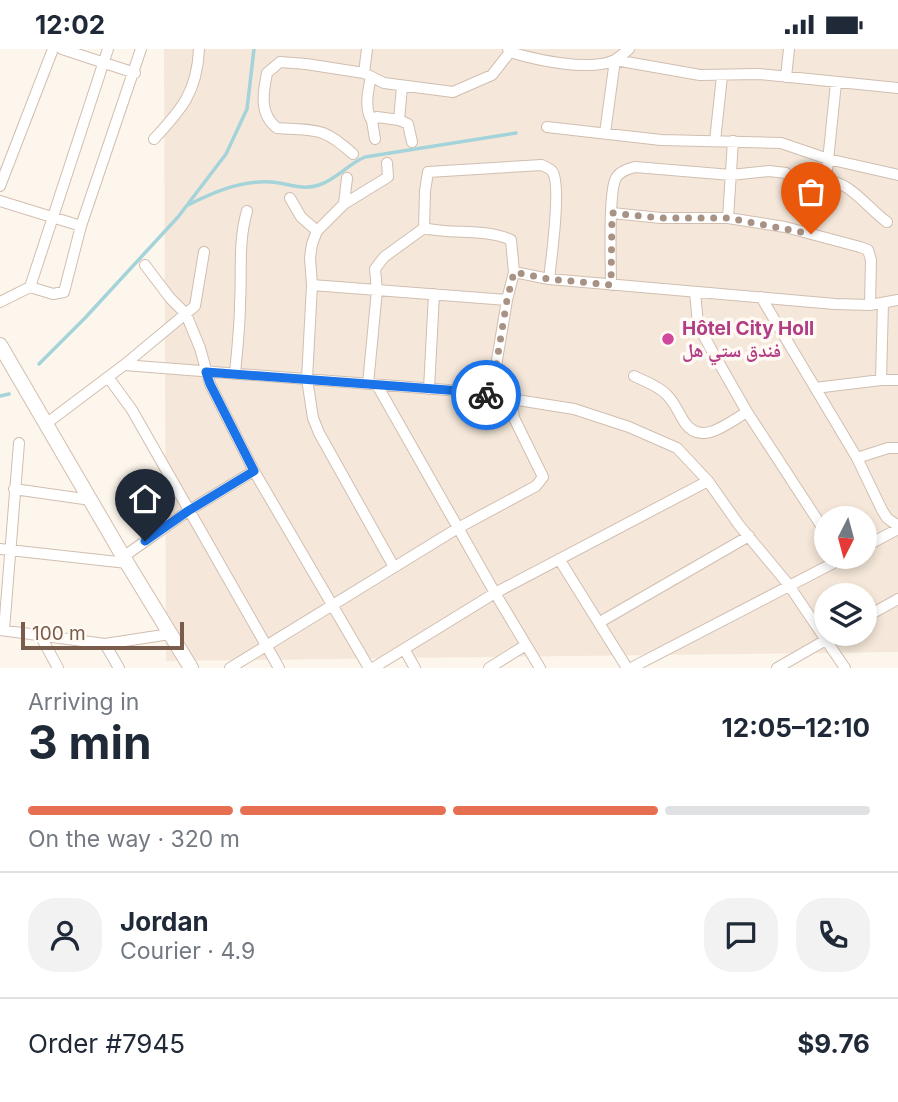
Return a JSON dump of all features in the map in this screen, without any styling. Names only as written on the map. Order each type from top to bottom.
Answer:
[{"type":"street","points":[[0,186],[53,49]]},
{"type":"street","points":[[62,49],[135,73]]},
{"type":"street","points":[[0,303],[30,287],[108,49]]},
{"type":"street","points":[[30,287],[53,294],[64,292],[81,226],[141,49]]},
{"type":"street","points":[[154,139],[188,96],[198,72],[199,49]]},
{"type":"street","points":[[282,49],[280,62],[267,73],[261,99],[272,124],[277,128],[321,131],[332,136],[353,155]]},
{"type":"street","points":[[367,49],[368,115],[372,121],[375,139]]},
{"type":"street","points":[[605,133],[615,60],[629,49]]},
{"type":"street","points":[[786,77],[789,49]]},
{"type":"street","points":[[280,62],[368,75],[384,83],[402,87],[453,92],[492,75],[509,51],[548,55],[587,64],[615,60],[673,71],[722,76],[758,74],[898,88]]},
{"type":"street","points":[[715,141],[722,76]]},
{"type":"street","points":[[826,180],[836,83]]},
{"type":"street","points":[[399,120],[402,87]]},
{"type":"street","points":[[372,121],[377,117],[408,124],[412,142]]},
{"type":"street","points":[[547,127],[661,140],[781,143],[828,159],[898,174]]},
{"type":"street","points":[[728,218],[733,141]]},
{"type":"street","points":[[387,163],[388,177],[344,204],[317,231],[310,258],[312,285],[307,379],[318,433],[394,567]]},
{"type":"street","points":[[424,228],[428,172],[542,165],[552,171],[555,180],[555,221],[549,279]]},
{"type":"street","points":[[611,285],[615,179],[623,171],[635,167],[731,175],[768,171],[786,173],[796,184],[826,180],[853,193],[887,222]]},
{"type":"street","points":[[344,204],[347,177]]},
{"type":"street","points":[[289,198],[301,217],[317,231]]},
{"type":"street","points":[[0,201],[81,226]]},
{"type":"street","points":[[235,374],[241,301],[239,251],[247,211]]},
{"type":"street","points":[[612,213],[661,218],[728,218],[785,227],[868,250],[871,260],[870,305]]},
{"type":"street","points":[[424,228],[439,232],[501,236],[511,240],[514,272],[491,396]]},
{"type":"street","points":[[424,228],[384,257],[375,269],[377,290],[373,384],[540,668]]},
{"type":"street","points":[[47,423],[124,365],[195,306],[204,251]]},
{"type":"street","points":[[145,265],[170,299],[186,314],[200,348],[210,384],[254,471],[371,668],[495,593],[708,481]]},
{"type":"street","points":[[514,272],[549,279],[835,305],[870,305],[898,300]]},
{"type":"street","points":[[312,285],[507,300]]},
{"type":"street","points":[[695,292],[698,325],[747,412],[814,515]]},
{"type":"street","points":[[429,389],[434,294]]},
{"type":"street","points":[[761,297],[857,458],[882,510],[898,528],[877,540]]},
{"type":"street","points":[[881,380],[883,303]]},
{"type":"street","points":[[0,345],[191,668]]},
{"type":"street","points":[[124,365],[491,396],[574,409],[629,427],[677,448],[708,481],[788,584],[814,623]]},
{"type":"street","points":[[634,376],[663,391],[691,431],[699,434],[709,434],[747,412]]},
{"type":"street","points":[[108,377],[132,410],[279,668]]},
{"type":"street","points":[[815,388],[898,380]]},
{"type":"street","points":[[230,668],[458,528],[536,487],[542,477],[514,418],[511,399]]},
{"type":"street","points":[[19,443],[6,550],[2,630],[105,644],[170,634]]},
{"type":"street","points":[[857,458],[888,448],[898,448]]},
{"type":"street","points":[[6,550],[125,560],[188,511],[254,471]]},
{"type":"street","points":[[14,489],[91,500]]},
{"type":"street","points":[[600,622],[749,536]]},
{"type":"street","points":[[559,559],[629,668],[818,569]]},
{"type":"street","points":[[877,611],[898,599]]},
{"type":"street","points":[[40,635],[58,668]]},
{"type":"street","points":[[105,644],[119,668]]},
{"type":"street","points":[[489,668],[526,645]]},
{"type":"street","points":[[777,668],[794,662],[818,646]]},
{"type":"street","points":[[830,646],[845,668]]},
{"type":"street","points":[[404,649],[415,668]]},
{"type":"shaded area","points":[[164,49],[898,49],[898,652],[166,661]]},
{"type":"waterway","points":[[39,364],[178,217],[226,154],[247,109],[254,49]]},
{"type":"waterway","points":[[188,205],[218,191],[249,183],[271,182],[307,187],[319,185],[365,157],[516,133]]},
{"type":"waterway","points":[[0,396],[9,394]]},
{"type":"way so far","points":[[486,395],[491,396],[514,272],[549,279],[611,285],[612,213],[661,218],[728,218],[811,234]]},
{"type":"place","name":"Hôtel City Holl فندق ستي هل","points":[[668,339]]},
{"type":"route","points":[[145,541],[254,471],[206,372],[486,395]]}]
